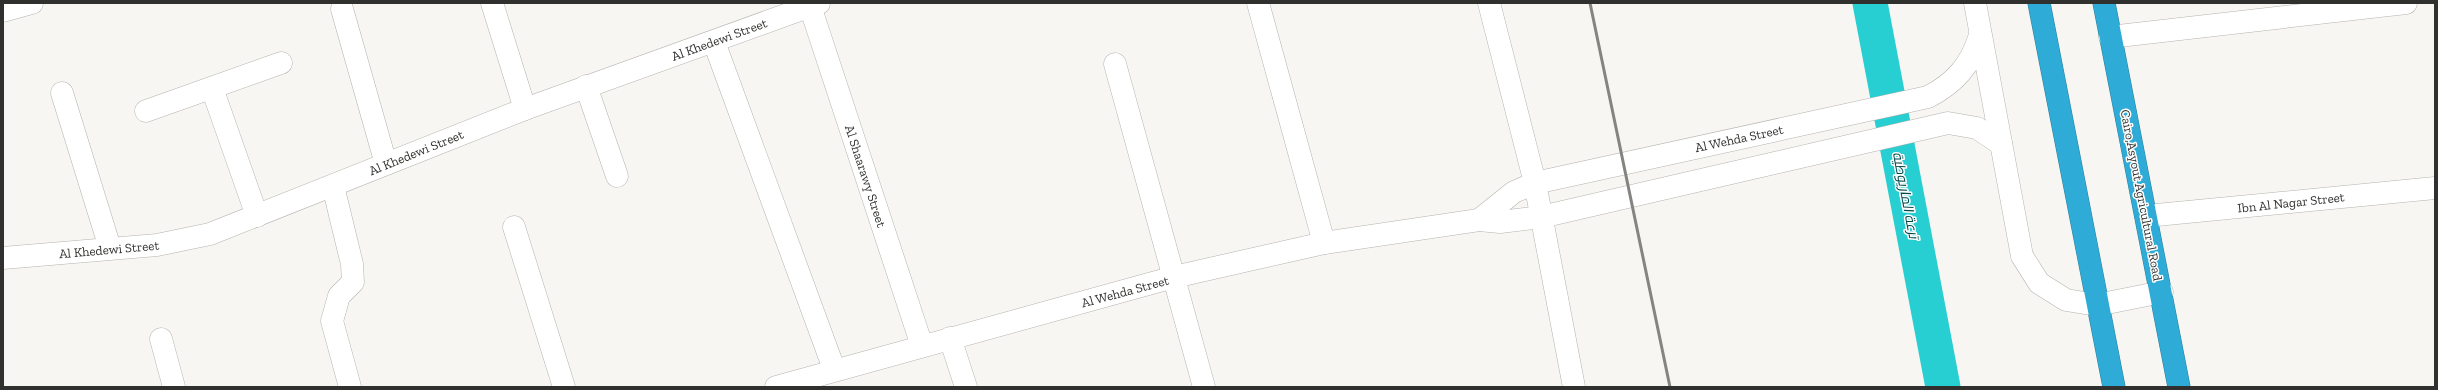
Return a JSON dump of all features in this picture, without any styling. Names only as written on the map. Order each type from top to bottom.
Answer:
[{"type":"highway","points":[[2039,3],[2114,387]]},
{"type":"highway","name":"Cairo,Asyout Agricultural Road","points":[[2104,3],[2162,292],[2179,387]]},
{"type":"street","points":[[3,11],[32,3]]},
{"type":"street","points":[[492,3],[525,109]]},
{"type":"street","points":[[1258,3],[1324,243]]},
{"type":"street","points":[[1489,3],[1535,183],[1574,387]]},
{"type":"street","points":[[1975,3],[2022,256],[2039,283],[2066,300],[2097,305],[2162,292]]},
{"type":"street","points":[[2110,37],[2406,3]]},
{"type":"street","name":"Al Khedewi Street","points":[[3,258],[182,241],[210,234],[525,109],[586,86],[714,42],[814,4]]},
{"type":"street","name":"Al Shaarawy Street","points":[[814,4],[922,346]]},
{"type":"street","points":[[342,9],[386,164]]},
{"type":"street","name":"Al Wehda Street","points":[[1479,220],[1514,192],[1535,183],[1928,97],[1952,82],[1962,73],[1976,49],[1980,35]]},
{"type":"street","points":[[714,42],[834,370]]},
{"type":"street","points":[[146,111],[281,63]]},
{"type":"street","points":[[1115,64],[1204,387]]},
{"type":"street","points":[[586,86],[616,176]]},
{"type":"street","points":[[212,88],[257,216]]},
{"type":"street","points":[[62,93],[110,248]]},
{"type":"street","name":"Al Wehda Street","points":[[776,387],[1174,277],[1324,243],[1479,220],[1500,222],[1541,217],[1934,125],[1948,123],[1977,128],[2001,144]]},
{"type":"street","points":[[333,186],[352,264],[353,282],[339,296],[332,321],[350,387]]},
{"type":"street","name":"Ibn Al Nagar Street","points":[[2146,216],[2435,188]]},
{"type":"street","points":[[514,227],[564,387]]},
{"type":"street","points":[[950,338],[966,387]]},
{"type":"street","points":[[161,339],[174,387]]},
{"type":"waterway","name":"ترعة الماريوطية","points":[[1870,3],[1943,387]]},
{"type":"railway","points":[[1590,3],[1670,387]]}]
